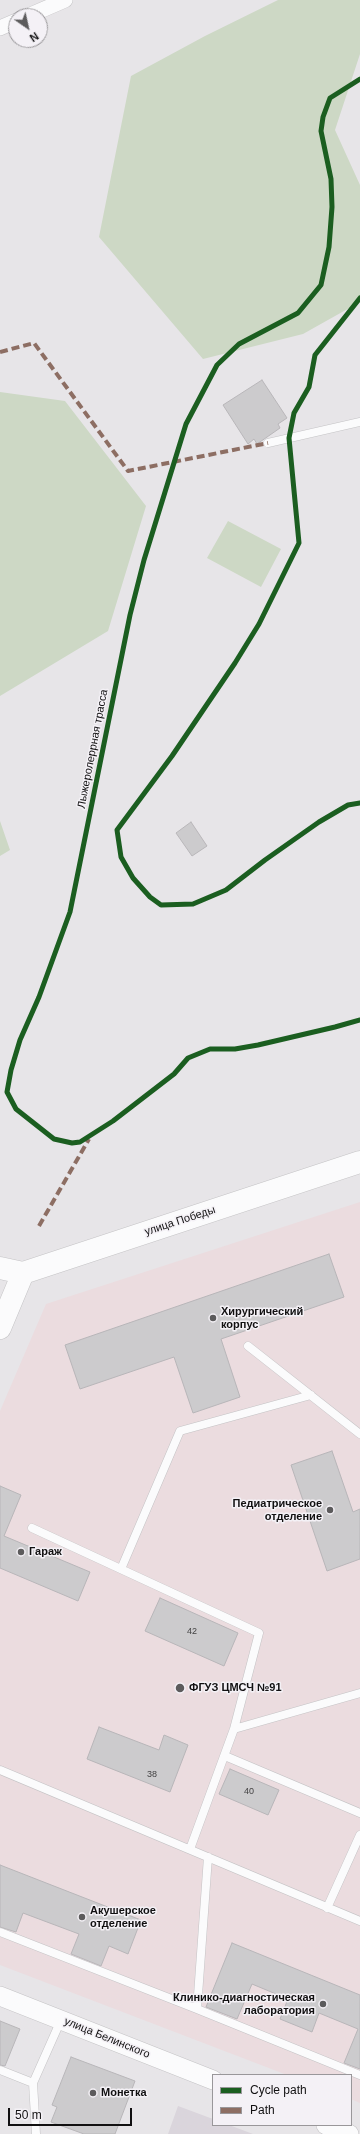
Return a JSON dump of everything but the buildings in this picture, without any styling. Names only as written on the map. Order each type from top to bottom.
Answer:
[{"type":"main road","name":"улица Победы","points":[[23,1273],[360,1162]]},
{"type":"main road","points":[[0,1268],[23,1273],[0,1328]]},
{"type":"street","points":[[46,8],[65,0]]},
{"type":"street","name":"улица Белинского","points":[[0,1996],[212,2080]]},
{"type":"street","points":[[329,2126],[349,2134]]},
{"type":"lane","points":[[268,444],[360,422]]},
{"type":"lane","points":[[248,1346],[360,1434]]},
{"type":"lane","points":[[121,1569],[180,1431],[311,1395]]},
{"type":"lane","points":[[32,1528],[259,1633],[234,1729],[190,1849]]},
{"type":"lane","points":[[234,1729],[360,1693]]},
{"type":"lane","points":[[224,1756],[360,1813]]},
{"type":"lane","points":[[0,1770],[360,1921]]},
{"type":"lane","points":[[327,1908],[359,1840]]},
{"type":"lane","points":[[196,2009],[208,1857]]},
{"type":"lane","points":[[0,1932],[360,2075]]},
{"type":"lane","points":[[36,2134],[33,2083],[61,2020]]},
{"type":"lane","points":[[0,2070],[33,2083]]},
{"type":"shaded area","name":"ФГУЗ ЦМСЧ №91","points":[[360,1202],[360,2103],[352,2099],[352,2074],[284,2074],[0,1965],[0,1411],[46,1304]]},
{"type":"shaded area","points":[[178,2106],[212,2119],[212,2126],[232,2126],[253,2134],[168,2134]]},
{"type":"green space","points":[[278,0],[360,0],[360,54],[335,130],[360,185],[360,302],[303,334],[203,359],[99,237],[131,76],[205,36]]},
{"type":"green space","points":[[0,392],[65,401],[146,506],[108,631],[0,696]]},
{"type":"green space","points":[[228,521],[281,549],[261,587],[207,558]]},
{"type":"green space","points":[[0,821],[10,850],[0,856]]},
{"type":"marked path","points":[[0,352],[34,343],[128,471],[268,443]]},
{"type":"marked path","points":[[39,1226],[89,1139]]},
{"type":"cycle path","name":"Лыжеролеррная трасса","points":[[360,79],[330,98],[323,117],[321,131],[331,179],[332,207],[329,247],[321,285],[298,313],[239,344],[217,365],[186,424],[144,560],[130,615],[70,912],[39,997],[20,1040],[11,1070],[7,1092],[16,1109],[54,1139],[72,1143],[80,1142],[113,1121],[174,1074],[188,1058],[210,1049],[235,1049],[258,1045],[360,1020]]},
{"type":"cycle path","points":[[360,298],[315,355],[309,387],[294,413],[289,438],[299,543],[259,624],[235,663],[172,756],[117,830],[121,857],[133,878],[150,897],[161,905],[193,904],[226,890],[319,822],[348,805],[360,803]]},
{"type":"place","name":"Хирургический корпус","points":[[213,1318]]},
{"type":"place","name":"Педиатрическое отделение","points":[[330,1510]]},
{"type":"place","name":"Гараж","points":[[21,1552]]},
{"type":"place","name":"ФГУЗ ЦМСЧ №91","points":[[180,1688]]},
{"type":"place","name":"Акушерское отделение","points":[[82,1917]]},
{"type":"place","name":"Клинико-диагностическая лаборатория","points":[[323,2004]]},
{"type":"place","name":"Монетка","points":[[93,2093]]}]
